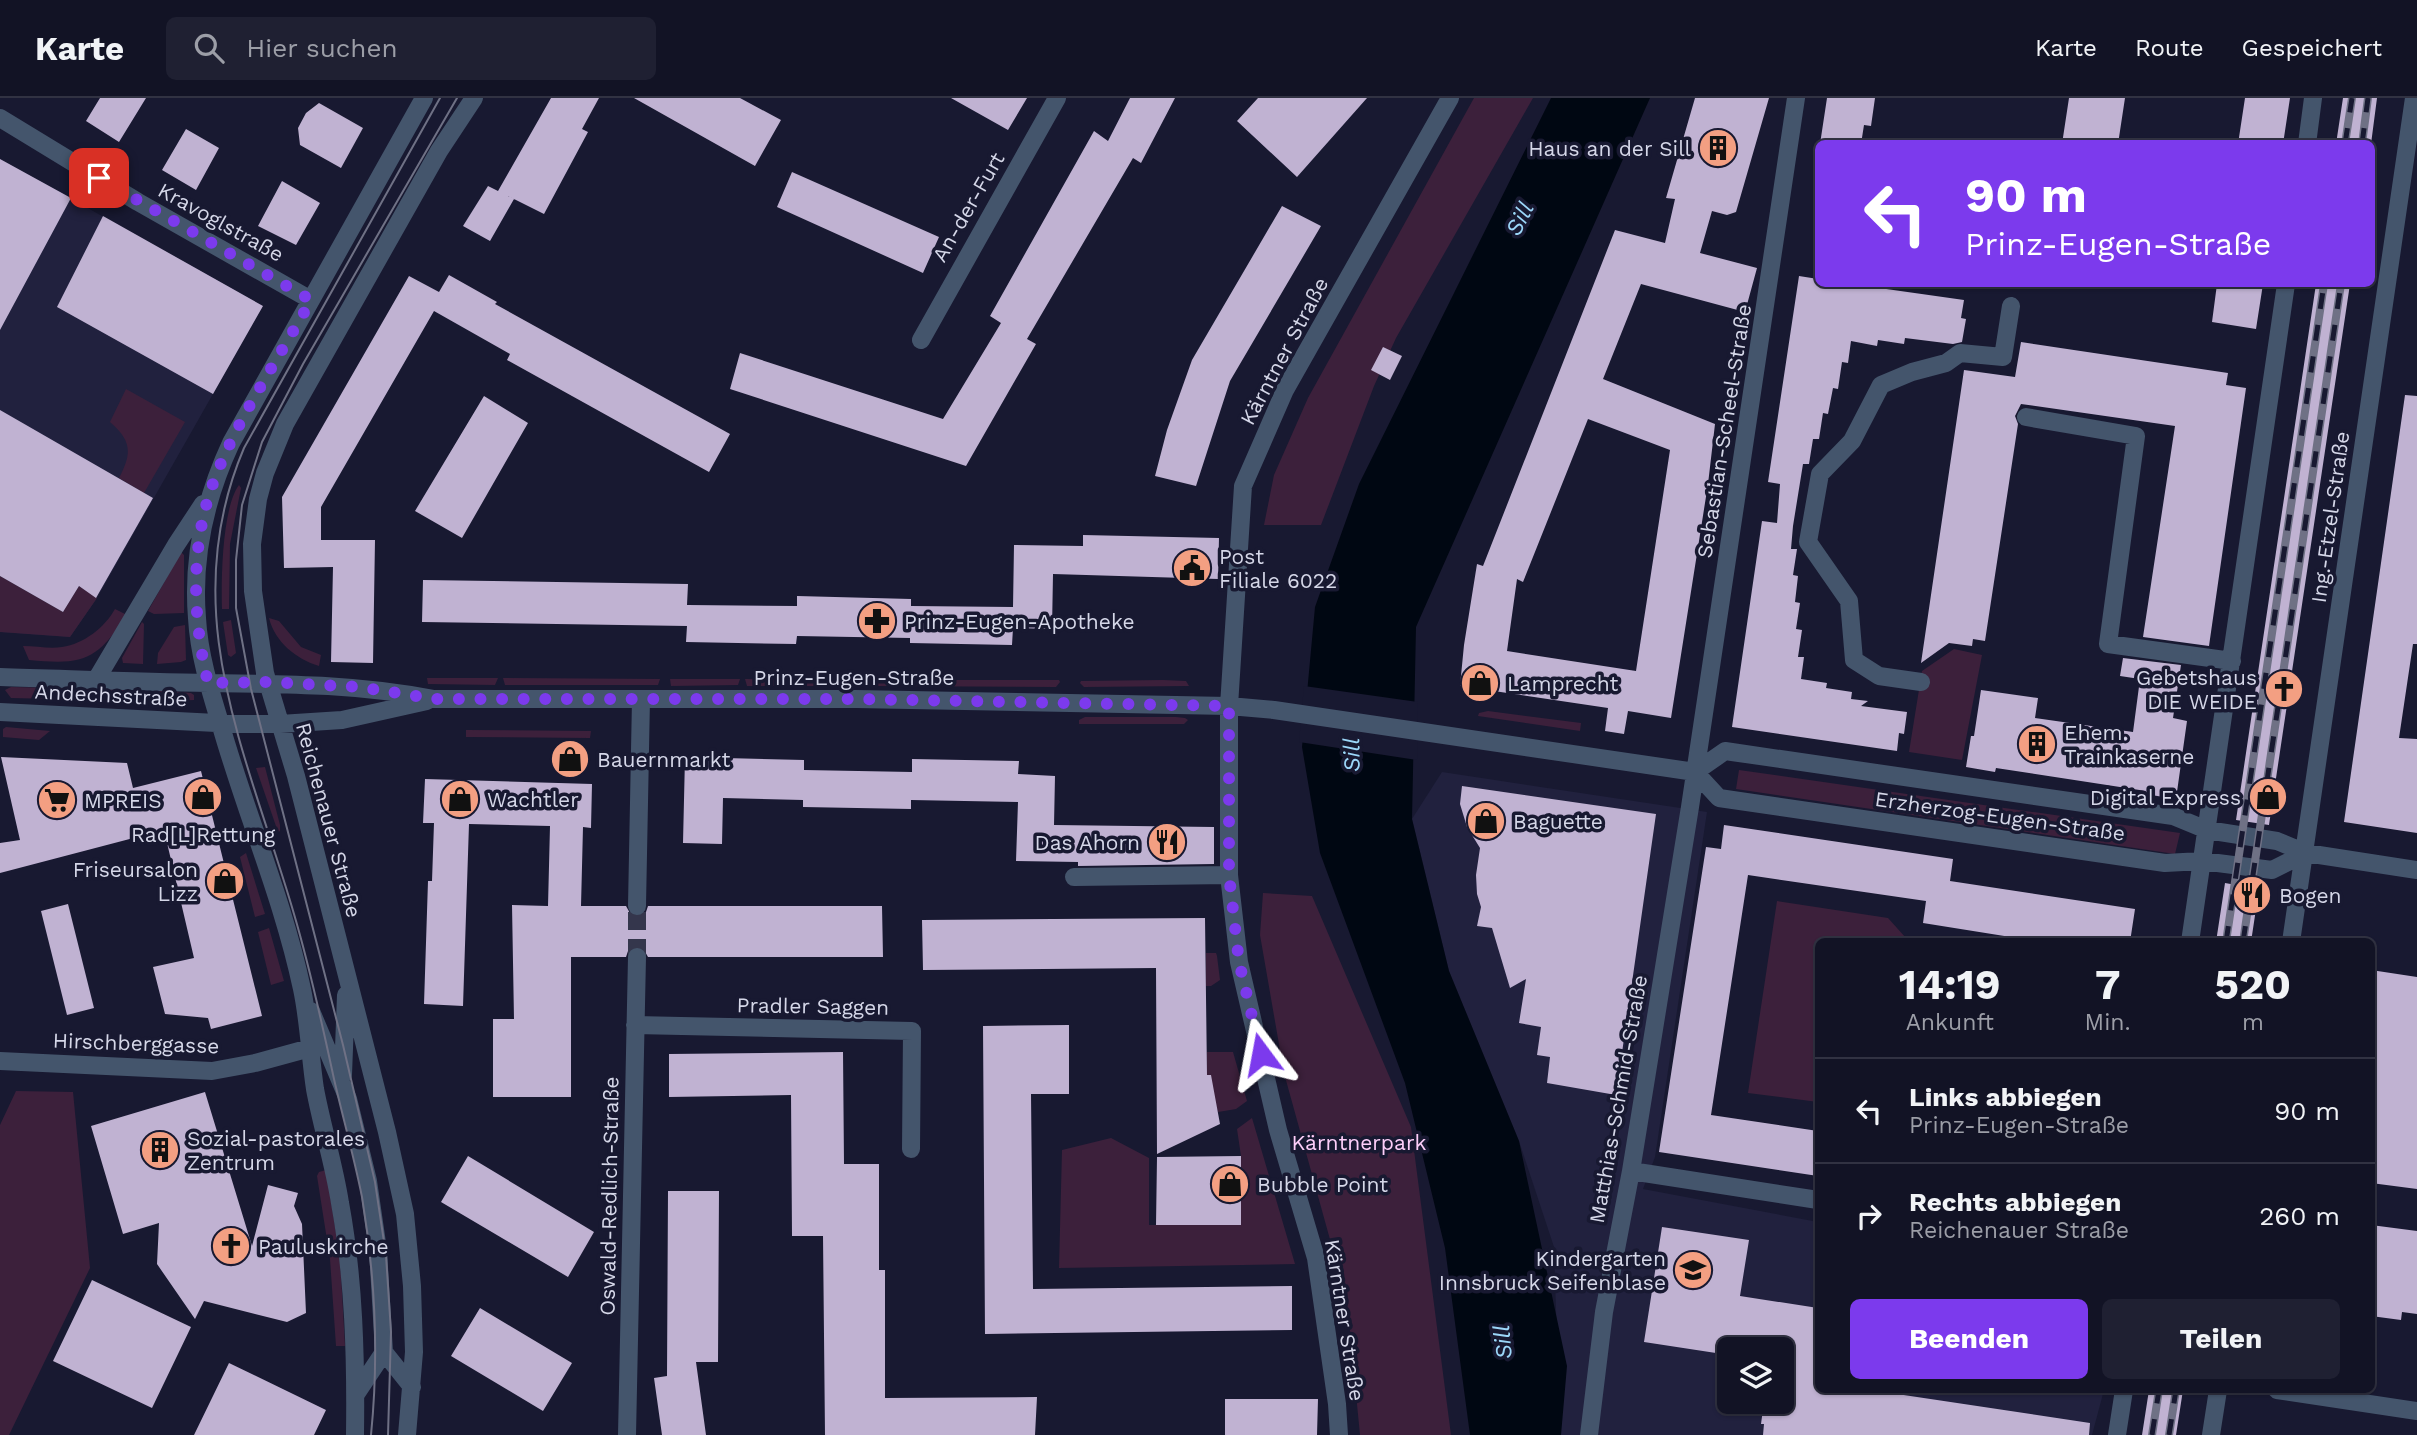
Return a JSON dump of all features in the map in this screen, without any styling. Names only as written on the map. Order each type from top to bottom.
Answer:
[{"type":"street","points":[[96,680],[209,495],[231,443],[424,98]]},
{"type":"street","name":"Reichenauer Straße","points":[[408,1435],[414,1352],[412,1286],[405,1214],[347,977],[281,724],[267,682],[255,614],[251,567],[254,523],[265,473],[275,445],[297,401],[433,162],[474,98]]},
{"type":"street","name":"An-der-Furt","points":[[921,340],[1057,98]]},
{"type":"street","name":"Kärntner Straße","points":[[1339,1435],[1316,1258],[1278,1130],[1242,975],[1229,875],[1229,706],[1243,486],[1285,390],[1450,98]]},
{"type":"street","name":"Sebastian-Scheel-Straße","points":[[1695,772],[1796,98]]},
{"type":"street","points":[[2308,140],[2314,98]]},
{"type":"street","name":"Ing.-Etzel-Straße","points":[[2292,938],[2412,141],[2414,98]]},
{"type":"street","name":"Kravoglstraße","points":[[0,118],[138,202],[311,300]]},
{"type":"street","points":[[2191,938],[2286,287]]},
{"type":"street","points":[[1921,682],[1879,676],[1854,660],[1849,601],[1808,542],[1820,474],[1852,441],[1881,385],[1912,372],[1946,363],[1960,353],[2003,357],[2011,306]]},
{"type":"street","points":[[2026,417],[2136,436],[2108,643],[2232,661]]},
{"type":"street","points":[[209,495],[197,555],[196,598],[201,650],[208,683],[279,906],[302,991],[315,1088],[344,1227],[351,1299],[356,1394],[355,1435]]},
{"type":"street","name":"Andechsstraße","points":[[0,677],[208,683]]},
{"type":"street","name":"Prinz-Eugen-Straße","points":[[208,683],[267,682],[360,687],[434,699],[856,699],[1229,706],[1274,710],[1695,772]]},
{"type":"street","name":"Prinz-Eugen-Straße","points":[[220,723],[281,724],[342,720],[434,699]]},
{"type":"street","points":[[637,906],[641,699]]},
{"type":"street","name":"Andechsstraße","points":[[0,712],[220,723]]},
{"type":"street","name":"Erzherzog-Eugen-Straße","points":[[2306,853],[2272,870],[2202,861],[2165,863],[1719,798],[1695,772],[1725,751],[2173,816],[2207,830],[2277,841],[2306,853],[2417,870]]},
{"type":"street","name":"Matthias-Schmid-Straße","points":[[1589,1435],[1604,1312],[1631,1171],[1695,772]]},
{"type":"street","points":[[1074,877],[1229,875]]},
{"type":"street","name":"Oswald-Redlich-Straße","points":[[627,1435],[637,957]]},
{"type":"street","points":[[342,1081],[347,977]]},
{"type":"street","points":[[302,991],[342,1081],[360,1146],[373,1217],[382,1301],[384,1352],[356,1394]]},
{"type":"street","name":"Pradler Saggen","points":[[635,1025],[912,1031],[911,1149]]},
{"type":"street","name":"Hirschberggasse","points":[[0,1061],[212,1071],[310,1048]]},
{"type":"street","points":[[1631,1171],[1815,1200]]},
{"type":"street","points":[[384,1352],[412,1387]]},
{"type":"street","points":[[2117,1435],[2124,1393]]},
{"type":"street","points":[[2211,1435],[2218,1393]]},
{"type":"street","points":[[2298,1393],[2417,1410]]},
{"type":"shaded area","points":[[0,159],[263,306],[97,598],[70,637],[0,632]]},
{"type":"shaded area","points":[[1442,772],[1707,812],[1655,1157],[1643,1189],[1815,1221],[1815,1393],[2103,1393],[2092,1435],[1560,1435],[1554,1247],[1519,1141],[1449,971],[1412,819]]},
{"type":"green space","points":[[1474,98],[1533,98],[1396,338],[1374,386],[1321,525],[1264,525],[1274,475],[1308,398]]},
{"type":"green space","points":[[126,389],[185,422],[144,493],[119,478],[128,448],[123,435],[110,422]]},
{"type":"green space","points":[[239,485],[241,488],[230,544],[229,609],[222,609],[222,563],[226,527],[233,496]]},
{"type":"green space","points":[[181,552],[184,555],[184,613],[154,614],[148,611]]},
{"type":"green space","points":[[0,576],[63,612],[79,586],[97,598],[70,637],[0,632]]},
{"type":"green space","points":[[115,609],[127,615],[106,642],[87,657],[63,662],[29,660],[23,646],[57,648],[78,642],[100,628]]},
{"type":"green space","points":[[269,618],[279,621],[301,647],[321,655],[319,666],[302,659],[281,642]]},
{"type":"green space","points":[[231,620],[236,653],[231,657],[228,655],[223,622]]},
{"type":"green space","points":[[142,622],[143,664],[123,663],[122,658]]},
{"type":"green space","points":[[185,625],[186,660],[157,664],[158,653],[174,627]]},
{"type":"green space","points":[[1954,649],[1982,655],[1962,760],[1909,752],[1922,671]]},
{"type":"green space","points":[[427,678],[498,678],[495,685],[428,684]]},
{"type":"green space","points":[[503,678],[660,679],[658,685],[505,685]]},
{"type":"green space","points":[[670,679],[740,679],[738,685],[671,686]]},
{"type":"green space","points":[[745,679],[821,680],[818,686],[747,686]]},
{"type":"green space","points":[[871,680],[1060,682],[1056,687],[872,686],[867,684]]},
{"type":"green space","points":[[1081,681],[1186,681],[1189,686],[1084,687],[1080,683]]},
{"type":"green space","points":[[11,687],[142,690],[141,701],[11,698],[5,690]]},
{"type":"green space","points":[[155,690],[191,693],[194,700],[154,702]]},
{"type":"green space","points":[[1488,711],[1581,723],[1580,731],[1478,716],[1479,713]]},
{"type":"green space","points":[[1085,717],[1176,717],[1188,720],[1184,724],[1079,724],[1079,720]]},
{"type":"green space","points":[[6,727],[50,731],[39,740],[3,737],[3,729]]},
{"type":"green space","points":[[466,730],[591,731],[590,738],[466,737]]},
{"type":"green space","points":[[265,767],[280,825],[278,832],[256,768]]},
{"type":"green space","points":[[1739,770],[2180,833],[2175,854],[1736,789]]},
{"type":"green space","points":[[246,853],[265,914],[255,917],[240,857]]},
{"type":"green space","name":"Kärntnerpark","points":[[1263,893],[1312,896],[1411,1127],[1451,1435],[1360,1435],[1347,1301],[1284,1073],[1260,935]]},
{"type":"green space","points":[[1777,901],[1888,918],[1906,938],[1815,938],[1815,1102],[1748,1093]]},
{"type":"green space","points":[[269,928],[284,981],[271,985],[258,932]]},
{"type":"green space","points":[[1206,953],[1216,953],[1217,956],[1220,980],[1211,986],[1206,986]]},
{"type":"green space","points":[[1207,1052],[1233,1052],[1247,1101],[1236,1109],[1218,1112],[1207,1075]]},
{"type":"green space","points":[[16,1091],[73,1092],[90,1268],[9,1435],[0,1435],[0,1125]]},
{"type":"green space","points":[[1252,1118],[1295,1264],[1059,1268],[1062,1150],[1111,1138],[1149,1158],[1149,1225],[1241,1225],[1241,1156],[1237,1129]]},
{"type":"green space","points":[[326,1170],[340,1258],[345,1346],[336,1346],[330,1259],[317,1176],[319,1172]]},
{"type":"water","name":"Sill","points":[[1551,98],[1650,98],[1416,627],[1412,819],[1449,971],[1519,1141],[1567,1366],[1561,1435],[1470,1435],[1445,1248],[1405,1083],[1320,853],[1302,747],[1315,607],[1359,484]]},
{"type":"pier","points":[[1304,686],[1418,702],[1417,760],[1299,742]]},
{"type":"building","points":[[100,98],[146,98],[119,142],[86,121]]},
{"type":"building","points":[[551,98],[599,98],[582,129],[588,132],[544,214],[498,191]]},
{"type":"building","points":[[634,98],[740,98],[781,120],[755,166]]},
{"type":"building","points":[[951,98],[1027,98],[1008,130]]},
{"type":"building","points":[[1130,98],[1175,98],[1141,163],[1133,158],[1027,339],[1036,344],[966,466],[730,389],[740,353],[943,419],[1001,323],[990,316],[1094,131],[1108,141]]},
{"type":"building","points":[[1258,98],[1367,98],[1297,177],[1237,121]]},
{"type":"building","points":[[1695,98],[1769,98],[1736,212],[1727,215],[1712,211],[1700,253],[1757,268],[1745,312],[1641,284],[1603,379],[1715,424],[1671,718],[1628,711],[1624,734],[1605,731],[1608,708],[1460,686],[1477,564],[1483,566],[1615,230],[1665,243],[1675,199],[1666,198]],"holes":[[[1588,419],[1670,450],[1636,671],[1507,651],[1517,579],[1523,582]]]},
{"type":"building","points":[[1827,98],[1875,98],[1871,126],[1864,125],[1862,140],[1821,140]]},
{"type":"building","points":[[2069,98],[2125,98],[2119,140],[2063,140]]},
{"type":"building","points":[[2245,98],[2290,98],[2284,140],[2239,140]]},
{"type":"building","points":[[2343,98],[2377,98],[2372,140],[2337,140]]},
{"type":"building","points":[[319,103],[363,128],[341,168],[300,145],[298,128],[306,113]]},
{"type":"building","points":[[186,129],[219,148],[196,190],[162,170]]},
{"type":"building","points":[[0,159],[71,198],[0,330]]},
{"type":"building","points":[[792,172],[939,237],[923,273],[777,207]]},
{"type":"building","points":[[282,181],[320,203],[296,245],[258,226]]},
{"type":"building","points":[[488,186],[514,199],[490,241],[463,226]]},
{"type":"building","points":[[1282,206],[1321,226],[1230,381],[1196,486],[1155,476],[1167,430],[1192,360]]},
{"type":"building","points":[[103,216],[263,306],[213,394],[57,307]]},
{"type":"building","points":[[449,275],[497,302],[495,304],[730,434],[709,472],[507,360],[510,354],[434,311],[321,507],[321,540],[375,540],[373,663],[331,662],[333,567],[284,568],[282,497],[409,276],[439,292]]},
{"type":"building","points":[[1799,276],[1815,279],[1815,287],[1872,287],[1964,300],[1961,318],[1966,319],[1962,342],[1953,344],[1905,338],[1904,344],[1878,340],[1877,346],[1851,341],[1848,363],[1842,362],[1838,389],[1833,388],[1828,414],[1823,413],[1819,439],[1813,439],[1809,464],[1803,464],[1793,526],[1791,549],[1797,549],[1793,575],[1798,576],[1795,602],[1800,603],[1796,629],[1802,630],[1798,657],[1804,657],[1801,679],[1827,683],[1826,688],[1852,692],[1851,699],[1868,701],[1861,706],[1907,712],[1904,734],[1899,733],[1897,751],[1732,727],[1762,521],[1777,523],[1780,484],[1768,482]]},
{"type":"building","points":[[2217,287],[2263,287],[2256,329],[2212,322]]},
{"type":"building","points":[[2316,287],[2350,287],[2269,825],[2236,820]]},
{"type":"building","points":[[2021,342],[2228,373],[2226,385],[2246,388],[2209,646],[2143,637],[2175,426],[2021,404],[2015,416],[2018,424],[1985,641],[1973,639],[1972,646],[1949,643],[1921,663],[1964,370],[2015,377]]},
{"type":"building","points":[[1383,347],[1402,356],[1390,380],[1371,370]]},
{"type":"building","points":[[2405,395],[2417,396],[2417,644],[2413,644],[2399,738],[2417,739],[2417,833],[2344,822]]},
{"type":"building","points":[[484,396],[528,423],[462,538],[415,511]]},
{"type":"building","points":[[0,410],[153,498],[96,598],[79,586],[63,612],[0,576]]},
{"type":"building","points":[[1083,535],[1219,538],[1218,579],[1053,574],[1052,629],[1013,628],[1012,645],[910,643],[910,638],[797,636],[796,644],[686,642],[687,626],[422,622],[423,580],[688,584],[687,605],[797,606],[797,596],[911,599],[911,606],[1013,607],[1014,545],[1083,546]]},
{"type":"building","name":"Ehem. Trainkaserne","points":[[2123,658],[2181,665],[2173,718],[2187,721],[2176,799],[2145,794],[2146,791],[1996,768],[1995,772],[1966,767],[1981,690],[2038,698],[2035,718],[2133,732],[2140,679],[2120,676]]},
{"type":"building","points":[[1,757],[127,763],[133,788],[201,771],[262,1016],[211,1029],[208,1018],[165,1014],[153,967],[194,958],[164,830],[0,873],[0,843],[20,840]]},
{"type":"building","points":[[685,757],[804,760],[804,770],[912,772],[912,759],[1019,761],[1018,774],[1055,776],[1054,825],[1214,827],[1214,864],[1078,866],[1078,862],[1016,861],[1018,802],[911,800],[911,809],[803,807],[803,800],[723,798],[722,844],[683,843]]},
{"type":"building","points":[[425,779],[592,784],[591,828],[583,827],[581,906],[626,906],[631,915],[637,917],[646,912],[648,906],[882,906],[883,957],[648,957],[643,948],[637,946],[628,951],[626,957],[571,957],[571,1097],[493,1097],[493,1019],[514,1019],[512,905],[548,906],[550,826],[469,824],[463,1006],[424,1004],[428,881],[432,881],[434,823],[423,823]]},
{"type":"building","points":[[1462,786],[1656,814],[1616,1095],[1547,1083],[1550,1057],[1537,1055],[1541,1027],[1519,1023],[1526,979],[1510,988],[1492,928],[1477,926],[1481,907],[1476,875],[1480,848],[1467,827],[1460,804]]},
{"type":"building","points":[[1724,825],[1953,859],[1950,881],[2135,909],[2131,938],[2017,938],[1923,923],[1926,901],[1748,875],[1711,1115],[1815,1131],[1815,1176],[1659,1152],[1706,847],[1721,849]]},
{"type":"building","points":[[2225,883],[2259,889],[2252,938],[2217,938]]},
{"type":"building","points":[[68,904],[94,1008],[67,1015],[41,911]]},
{"type":"building","points":[[1205,918],[1207,1075],[1211,1075],[1220,1124],[1157,1154],[1156,968],[923,970],[922,920]]},
{"type":"building","points":[[2375,971],[2417,977],[2417,1189],[2375,1184]]},
{"type":"building","points":[[1069,1025],[1069,1094],[1031,1094],[1033,1289],[1292,1286],[1292,1330],[985,1334],[983,1026]]},
{"type":"building","points":[[843,1052],[844,1164],[879,1164],[879,1270],[885,1270],[885,1398],[1037,1397],[1035,1435],[825,1435],[823,1236],[792,1236],[791,1095],[669,1097],[669,1054]]},
{"type":"building","points":[[205,1092],[252,1246],[268,1185],[298,1193],[294,1206],[302,1224],[306,1313],[287,1322],[204,1301],[195,1319],[157,1264],[159,1223],[123,1234],[91,1126]]},
{"type":"building","points":[[468,1156],[594,1232],[568,1277],[441,1202]]},
{"type":"building","points":[[1241,1156],[1241,1225],[1156,1225],[1157,1157]]},
{"type":"building","points":[[668,1191],[719,1191],[718,1362],[696,1362],[706,1435],[662,1435],[654,1378],[667,1376]]},
{"type":"building","points":[[2375,1226],[2417,1231],[2417,1314],[2402,1312],[2401,1320],[2375,1317]]},
{"type":"building","points":[[1662,1227],[1749,1240],[1740,1296],[1815,1308],[1815,1393],[1897,1393],[2090,1423],[2089,1435],[1763,1435],[1762,1414],[1794,1414],[1794,1337],[1717,1337],[1717,1353],[1644,1342]]},
{"type":"building","points":[[92,1280],[191,1327],[152,1408],[53,1361]]},
{"type":"building","points":[[480,1308],[572,1363],[543,1411],[451,1356]]},
{"type":"building","points":[[229,1363],[326,1410],[314,1435],[194,1435]]},
{"type":"building","points":[[2149,1393],[2183,1393],[2176,1435],[2142,1435]]},
{"type":"building","points":[[1225,1399],[1318,1399],[1317,1435],[1225,1435]]},
{"type":"tunnel","points":[[637,906],[637,957]]},
{"type":"tram line","points":[[371,1435],[375,1375],[374,1316],[362,1197],[316,996],[225,683],[217,626],[216,568],[224,509],[244,448],[440,98]]},
{"type":"tram line","points":[[388,1435],[391,1332],[386,1255],[375,1182],[343,1045],[251,689],[236,608],[236,560],[242,505],[262,442],[303,364],[457,98]]},
{"type":"railway","points":[[2346,140],[2352,98]]},
{"type":"railway","points":[[2363,140],[2368,98]]},
{"type":"railway","points":[[2227,938],[2324,287]]},
{"type":"railway","points":[[2244,938],[2341,287]]},
{"type":"railway","points":[[2152,1435],[2159,1393]]},
{"type":"railway","points":[[2169,1435],[2176,1393]]},
{"type":"place","name":"Haus an der Sill","points":[[1718,148]]},
{"type":"place","name":"Post Filiale 6022","points":[[1192,568]]},
{"type":"place","name":"Prinz-Eugen-Apotheke","points":[[877,621]]},
{"type":"place","name":"Lamprecht","points":[[1480,683]]},
{"type":"place","name":"Gebetshaus DIE WEIDE","points":[[2284,689]]},
{"type":"place","name":"Ehem. Trainkaserne","points":[[2037,744]]},
{"type":"place","name":"Bauernmarkt","points":[[570,759]]},
{"type":"place","name":"Rad[L]Rettung","points":[[203,797]]},
{"type":"place","name":"Digital Express","points":[[2268,797]]},
{"type":"place","name":"Wachtler","points":[[460,799]]},
{"type":"place","name":"MPREIS","points":[[57,800]]},
{"type":"place","name":"Baguette","points":[[1486,821]]},
{"type":"place","name":"Das Ahorn","points":[[1167,842]]},
{"type":"place","name":"Friseursalon Lizz","points":[[225,881]]},
{"type":"place","name":"Bogen","points":[[2252,895]]},
{"type":"place","name":"Sozial-pastorales Zentrum","points":[[160,1150]]},
{"type":"place","name":"Bubble Point","points":[[1230,1184]]},
{"type":"place","name":"Pauluskirche","points":[[231,1246]]},
{"type":"place","name":"Kindergarten Innsbruck Seifenblase","points":[[1693,1270]]},
{"type":"route","points":[[99,178],[311,300],[231,443],[209,495],[197,555],[196,598],[198,633],[208,683],[267,682],[360,687],[434,699],[856,699],[1229,706],[1229,875],[1239,962],[1261,1054]]}]
